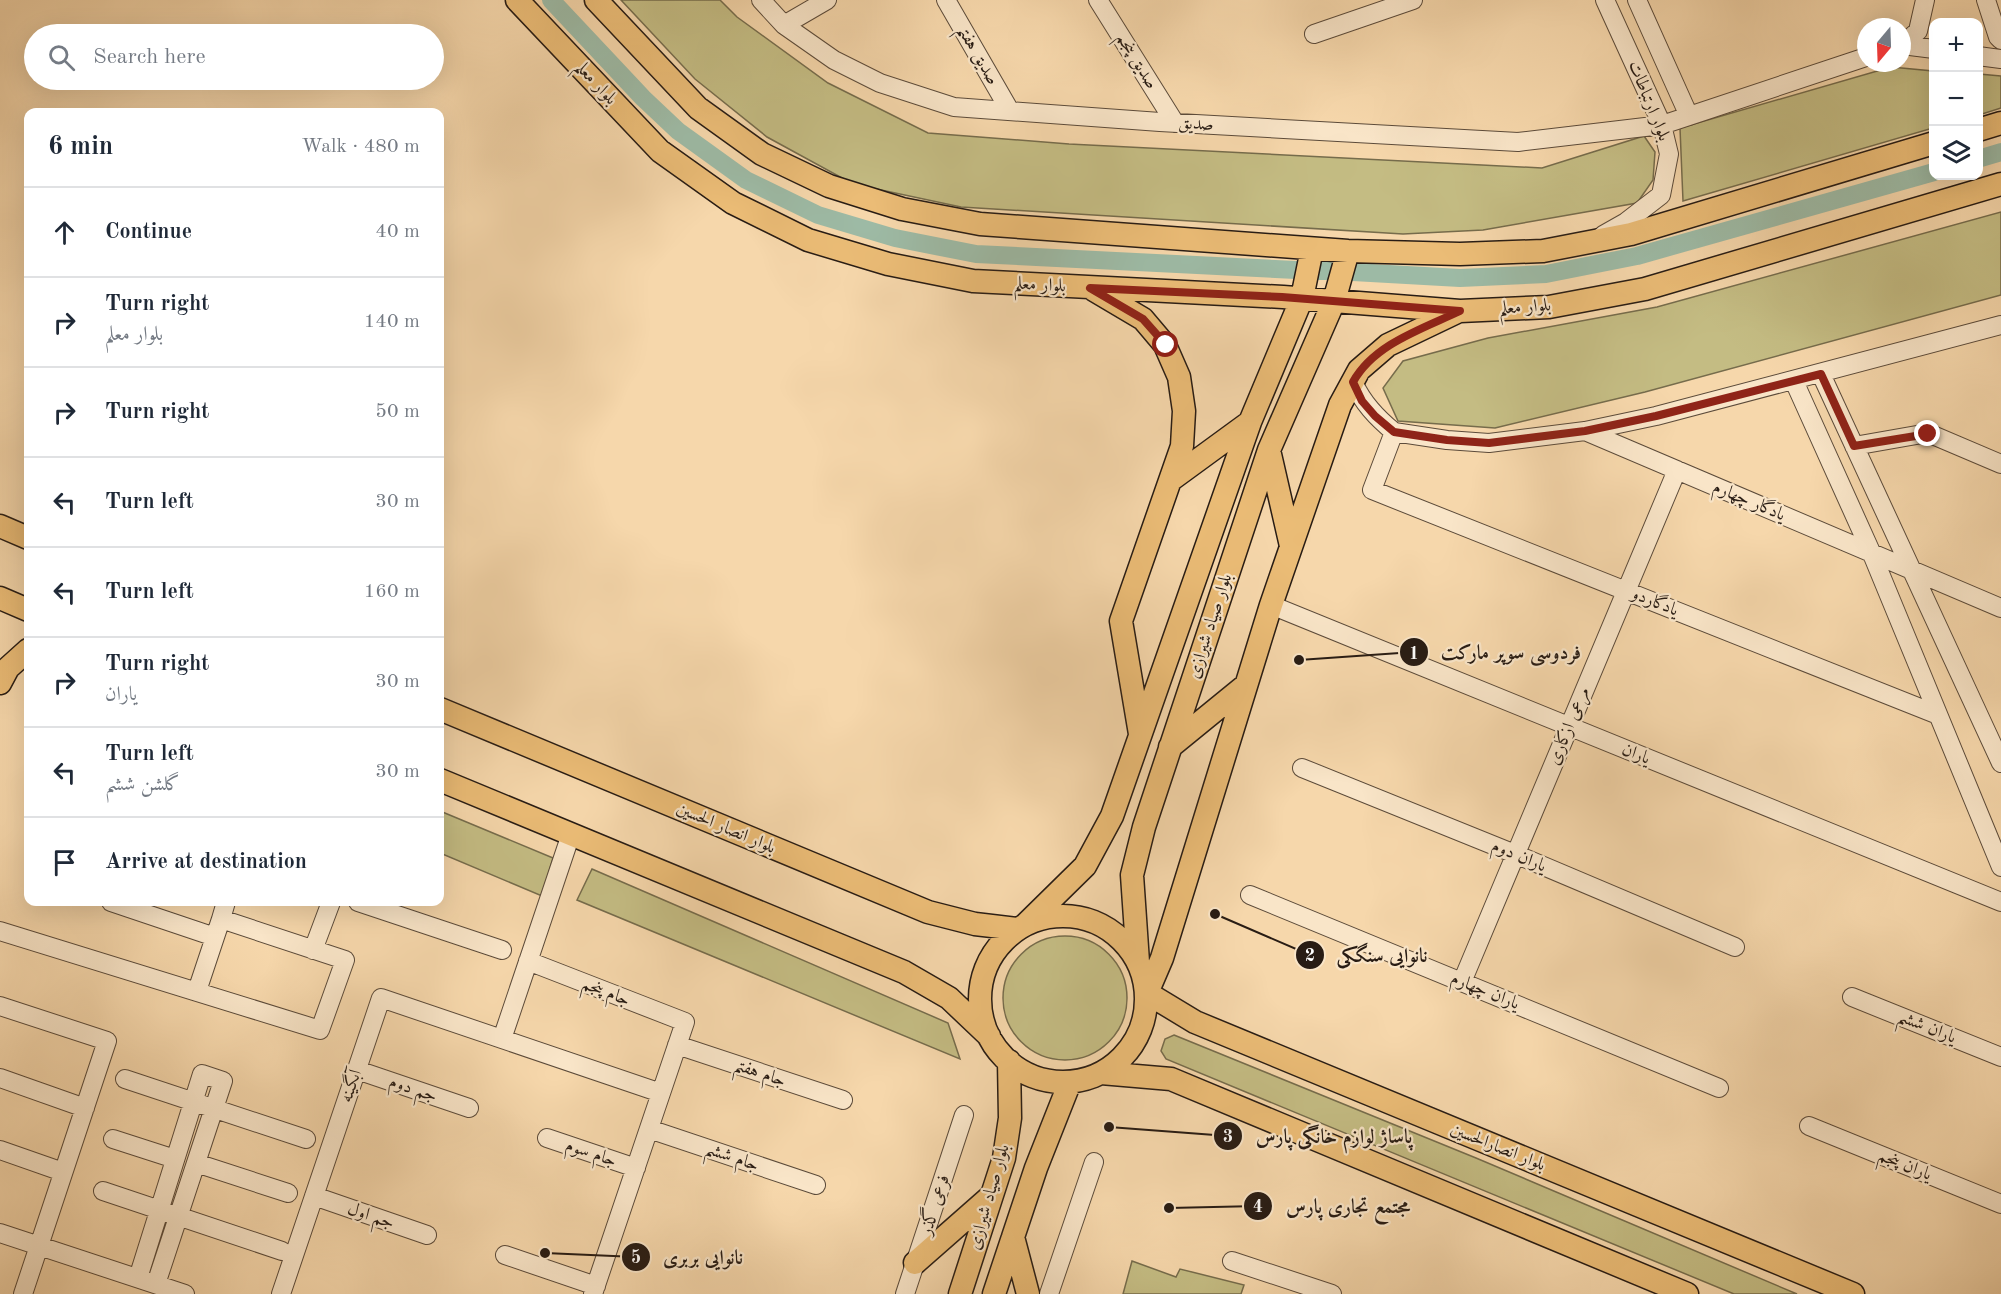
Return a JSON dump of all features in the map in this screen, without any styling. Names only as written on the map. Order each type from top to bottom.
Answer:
[{"type":"main road","name":"بلوار معلم","points":[[517,0],[660,151],[733,203],[808,240],[888,264],[973,280],[1302,298],[1460,311],[1550,307],[1645,289],[2001,183]]},
{"type":"main road","points":[[596,0],[698,108],[762,154],[829,186],[902,208],[980,224],[1348,251],[1472,254],[1543,250],[1631,234],[1929,145]]},
{"type":"main road","points":[[1983,128],[2001,123]]},
{"type":"main road","name":"بلوار صیاد شیرازی","points":[[1022,926],[1085,866],[1112,816],[1250,422],[1302,298],[1312,249]]},
{"type":"main road","name":"بلوار صیاد شیرازی","points":[[1138,962],[1132,875],[1144,827],[1269,450],[1334,301],[1348,251]]},
{"type":"main road","points":[[1090,288],[1143,319],[1166,345],[1179,377],[1184,411],[1182,446],[1121,621],[1140,736]]},
{"type":"main road","points":[[1147,993],[1162,958],[1271,605],[1340,405],[1359,370],[1388,345],[1460,311]]},
{"type":"main road","points":[[1172,479],[1250,422]]},
{"type":"main road","points":[[1269,450],[1291,546]]},
{"type":"main road","points":[[0,526],[24,536]]},
{"type":"main road","points":[[0,598],[24,608]]},
{"type":"main road","points":[[0,683],[8,668],[24,654]]},
{"type":"main road","points":[[1170,747],[1246,685]]},
{"type":"main road","name":"بلوار انصار الحسین","points":[[444,711],[928,912],[975,924],[1022,926]]},
{"type":"main road","points":[[444,782],[904,972],[949,998],[989,1036]]},
{"type":"main road","points":[[1051,917],[1077,917],[1094,922],[1123,940],[1138,962],[1147,993],[1143,1025],[1127,1053],[1115,1065],[1101,1073],[1070,1082],[1048,1080],[1027,1074],[1009,1062],[997,1050],[989,1036],[980,1002],[981,985],[986,968],[999,946],[1022,926],[1051,917]]},
{"type":"main road","name":"بلوار انصارالحسین","points":[[1147,993],[1195,1022],[1853,1294]]},
{"type":"main road","name":"بلوار صیاد شیرازی","points":[[960,1294],[1004,1158],[1010,1118],[1009,1062]]},
{"type":"main road","points":[[1101,1073],[1171,1079],[1687,1294]]},
{"type":"main road","name":"بلوار صیاد شیرازی","points":[[994,1294],[1036,1168],[1070,1082]]},
{"type":"main road","points":[[915,1263],[992,1196]]},
{"type":"main road","points":[[1013,1237],[1028,1294]]},
{"type":"street","name":"صدیق","points":[[760,0],[784,25],[834,60],[880,83],[954,107],[1175,123],[1518,142],[1662,124],[1857,60]]},
{"type":"street","points":[[784,25],[827,0]]},
{"type":"street","name":"صدیق هفتم","points":[[946,0],[1010,111]]},
{"type":"street","name":"صدیق پنجم","points":[[1098,0],[1175,123]]},
{"type":"street","points":[[1314,34],[1413,0]]},
{"type":"street","name":"بلوار ارتباطات","points":[[1592,241],[1626,222],[1661,195],[1669,154],[1662,124],[1605,0]]},
{"type":"street","name":"بلوار ارتباطات","points":[[1636,0],[1689,116]]},
{"type":"street","points":[[1911,37],[1918,31],[1925,0]]},
{"type":"street","points":[[1986,0],[2001,40]]},
{"type":"street","points":[[1911,46],[1929,48]]},
{"type":"street","points":[[1983,57],[2001,59]]},
{"type":"street","points":[[1353,382],[1362,401],[1394,432],[1447,440],[1489,443],[1585,431],[1656,416],[2001,325]]},
{"type":"street","points":[[1821,374],[2001,763]]},
{"type":"street","points":[[1794,381],[1872,554],[2001,867]]},
{"type":"street","name":"یادگار چهارم","points":[[1585,431],[2001,609]]},
{"type":"street","name":"یادگار‌دو","points":[[1394,432],[1372,490],[1938,715]]},
{"type":"street","points":[[1854,446],[1928,434],[2001,464]]},
{"type":"street","name":"مرعی ازکاری","points":[[1462,982],[1677,470]]},
{"type":"street","name":"یاران","points":[[1271,605],[2001,902]]},
{"type":"street","name":"یاران دوم","points":[[1302,768],[1515,854],[1735,947]]},
{"type":"street","points":[[502,1039],[571,834]]},
{"type":"street","name":"یاران چهارم","points":[[1250,895],[1719,1088]]},
{"type":"street","points":[[123,906],[215,937]]},
{"type":"street","points":[[197,991],[225,906]]},
{"type":"street","points":[[313,950],[330,906]]},
{"type":"street","points":[[370,906],[502,950]]},
{"type":"street","points":[[0,931],[320,1030],[345,960],[221,919]]},
{"type":"street","name":"جام پنجم","points":[[528,961],[685,1022],[677,1045]]},
{"type":"street","name":"یاران ششم","points":[[1852,997],[2001,1057]]},
{"type":"street","name":"آبگینه","points":[[281,1294],[381,998],[661,1093]]},
{"type":"street","points":[[0,1006],[107,1041],[23,1294]]},
{"type":"street","points":[[505,1255],[595,1290],[677,1045]]},
{"type":"street","name":"جام هفتم","points":[[677,1045],[843,1100]]},
{"type":"street","name":"جم دوم","points":[[357,1070],[469,1108]]},
{"type":"street","points":[[138,1278],[202,1074],[223,1081],[156,1284]]},
{"type":"street","points":[[0,1078],[85,1108]]},
{"type":"street","points":[[125,1079],[306,1139]]},
{"type":"street","name":"فرعی گذر","points":[[905,1294],[964,1115]]},
{"type":"street","name":"یاران پنجم","points":[[1809,1126],[2001,1204]]},
{"type":"street","name":"جام ششم","points":[[649,1129],[816,1185]]},
{"type":"street","name":"جام سوم","points":[[547,1138],[636,1168]]},
{"type":"street","points":[[112,1139],[175,1160]]},
{"type":"street","points":[[0,1150],[63,1172]]},
{"type":"street","points":[[1048,1294],[1094,1162]]},
{"type":"street","points":[[196,1163],[288,1193]]},
{"type":"street","points":[[104,1191],[282,1251]]},
{"type":"street","name":"جم اول","points":[[314,1197],[427,1235]]},
{"type":"street","points":[[0,1233],[185,1294]]},
{"type":"street","points":[[1232,1261],[1332,1294]]},
{"type":"shaded area","points":[[621,0],[720,0],[737,17],[828,83],[928,133],[1069,144],[1542,168],[1644,136],[1655,152],[1653,180],[1637,203],[1483,230],[1403,234],[961,207],[853,184],[767,137],[695,79]]},
{"type":"shaded area","points":[[1911,69],[1929,71],[1929,129],[1683,201],[1680,128],[1874,72],[1911,72]]},
{"type":"shaded area","points":[[1983,74],[2001,76],[2001,108],[1983,114]]},
{"type":"shaded area","points":[[2001,212],[2001,295],[1645,392],[1495,428],[1398,421],[1383,388],[1403,361],[1488,338],[1657,307]]},
{"type":"shaded area","points":[[444,813],[553,858],[542,896],[444,855]]},
{"type":"shaded area","points":[[592,869],[948,1023],[960,1059],[577,900]]},
{"type":"shaded area","points":[[1065,936],[1089,941],[1109,954],[1122,974],[1127,998],[1122,1022],[1109,1042],[1089,1055],[1065,1060],[1041,1055],[1021,1042],[1008,1022],[1003,998],[1008,974],[1021,954],[1041,941]]},
{"type":"shaded area","points":[[1174,1035],[1476,1158],[1797,1294],[1734,1294],[1166,1059],[1161,1051],[1165,1039]]},
{"type":"shaded area","points":[[1132,1261],[1176,1277],[1180,1269],[1244,1285],[1241,1294],[1123,1294]]},
{"type":"waterway","points":[[551,0],[643,98],[678,131],[746,180],[818,215],[895,238],[976,254],[1296,270]]},
{"type":"waterway","points":[[1983,157],[2001,152]]},
{"type":"waterway","points":[[1353,272],[1460,278],[1546,274],[1637,256],[1929,173]]},
{"type":"waterway","points":[[1319,271],[1330,271]]},
{"type":"place","name":"فردوسی سوپر مارکت","points":[[1299,660]]},
{"type":"place","name":"نانوایی سنگکی","points":[[1215,914]]},
{"type":"place","name":"پاساژ لوازم خانگی پارس","points":[[1109,1127]]},
{"type":"place","name":"مجتمع تجاری پارس","points":[[1169,1208]]},
{"type":"place","name":"نانوایی بربری","points":[[545,1253]]},
{"type":"route","points":[[1166,345],[1143,319],[1090,288],[1282,297],[1460,311],[1388,345],[1359,370],[1353,382],[1362,401],[1394,432],[1447,440],[1489,443],[1585,431],[1656,416],[1821,374],[1854,446],[1928,434]]}]
